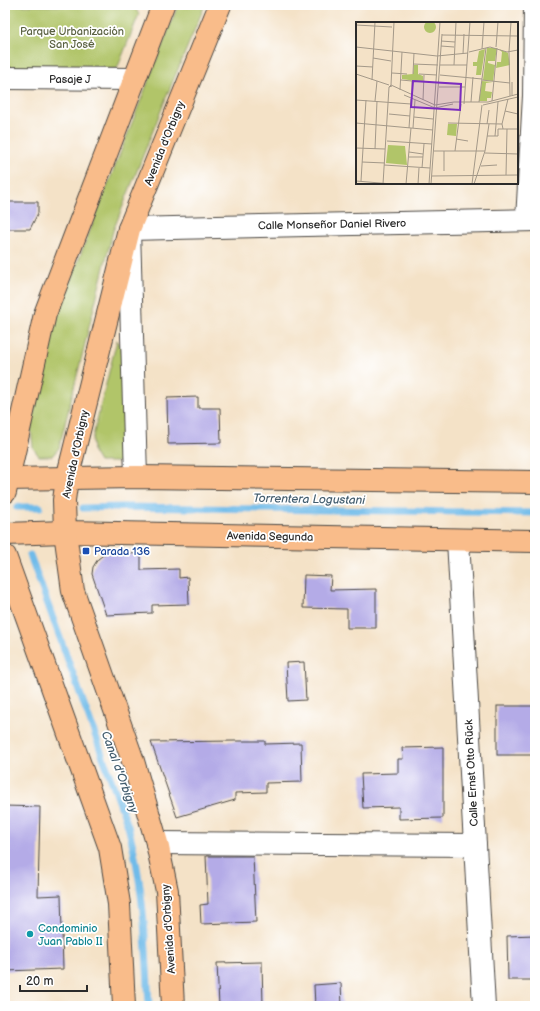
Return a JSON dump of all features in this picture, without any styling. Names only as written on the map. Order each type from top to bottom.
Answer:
[{"type":"main road","points":[[163,5],[45,314],[6,483],[136,477],[535,482]]},
{"type":"main road","name":"Avenida d'Orbigny","points":[[173,1006],[167,891],[157,844],[132,761],[73,591],[64,532],[64,500],[129,229],[220,5]]},
{"type":"main road","name":"Avenida Segunda","points":[[5,534],[64,532],[535,541]]},
{"type":"main road","points":[[5,556],[110,848],[119,904],[124,1006]]},
{"type":"street","points":[[531,220],[535,5]]},
{"type":"street","name":"Pasaje J","points":[[5,78],[134,79]]},
{"type":"street","name":"Calle Monseñor Daniel Rivero","points":[[129,229],[531,220]]},
{"type":"street","points":[[129,229],[136,477]]},
{"type":"street","name":"Calle Ernst Otto Rück","points":[[458,540],[484,1006]]},
{"type":"street","points":[[157,844],[475,845]]},
{"type":"green space","name":"Parque Urbanización San José","points":[[5,5],[134,7],[139,14],[117,69],[5,68]]},
{"type":"green space","points":[[178,5],[205,5],[113,231],[59,448],[52,456],[39,456],[33,448],[31,429],[40,379],[55,320]]},
{"type":"green space","points":[[117,340],[122,349],[126,462],[99,462],[93,452],[92,440]]},
{"type":"building","points":[[5,202],[38,202],[38,213],[30,229],[5,229]]},
{"type":"building","points":[[198,397],[198,408],[220,408],[221,443],[168,444],[167,398]]},
{"type":"building","points":[[106,553],[141,554],[141,570],[179,569],[179,578],[188,577],[189,604],[152,605],[152,613],[106,615],[92,574],[93,567],[98,559]]},
{"type":"building","points":[[304,575],[331,576],[330,590],[376,589],[376,628],[347,628],[347,609],[303,608]]},
{"type":"building","points":[[304,662],[306,700],[288,701],[286,663]]},
{"type":"building","points":[[497,706],[535,706],[535,755],[497,755]]},
{"type":"building","points":[[265,741],[265,744],[301,743],[302,782],[266,783],[266,792],[235,793],[235,800],[177,817],[151,742]]},
{"type":"building","points":[[443,747],[443,818],[399,819],[399,807],[363,808],[361,774],[398,773],[398,759],[403,759],[402,748]]},
{"type":"building","points":[[5,806],[40,807],[38,896],[61,895],[63,969],[5,971]]},
{"type":"building","points":[[206,856],[253,856],[256,922],[201,924],[200,905],[208,904]]},
{"type":"building","points":[[535,935],[535,980],[508,980],[507,936]]},
{"type":"building","points":[[262,962],[263,1006],[219,1006],[217,963]]},
{"type":"building","points":[[341,983],[342,1006],[315,1006],[314,985]]},
{"type":"waterway","name":"Torrentera Logustani","points":[[17,507],[40,507]]},
{"type":"waterway","name":"Torrentera Logustani","points":[[83,508],[123,507],[535,513]]},
{"type":"waterway","name":"Canal d'Orbigny","points":[[30,555],[128,826],[138,870],[141,893],[149,1006]]},
{"type":"place","name":"Parada 136","points":[[86,551]]},
{"type":"place","name":"Condominio Juan Pablo II","points":[[30,934]]}]
